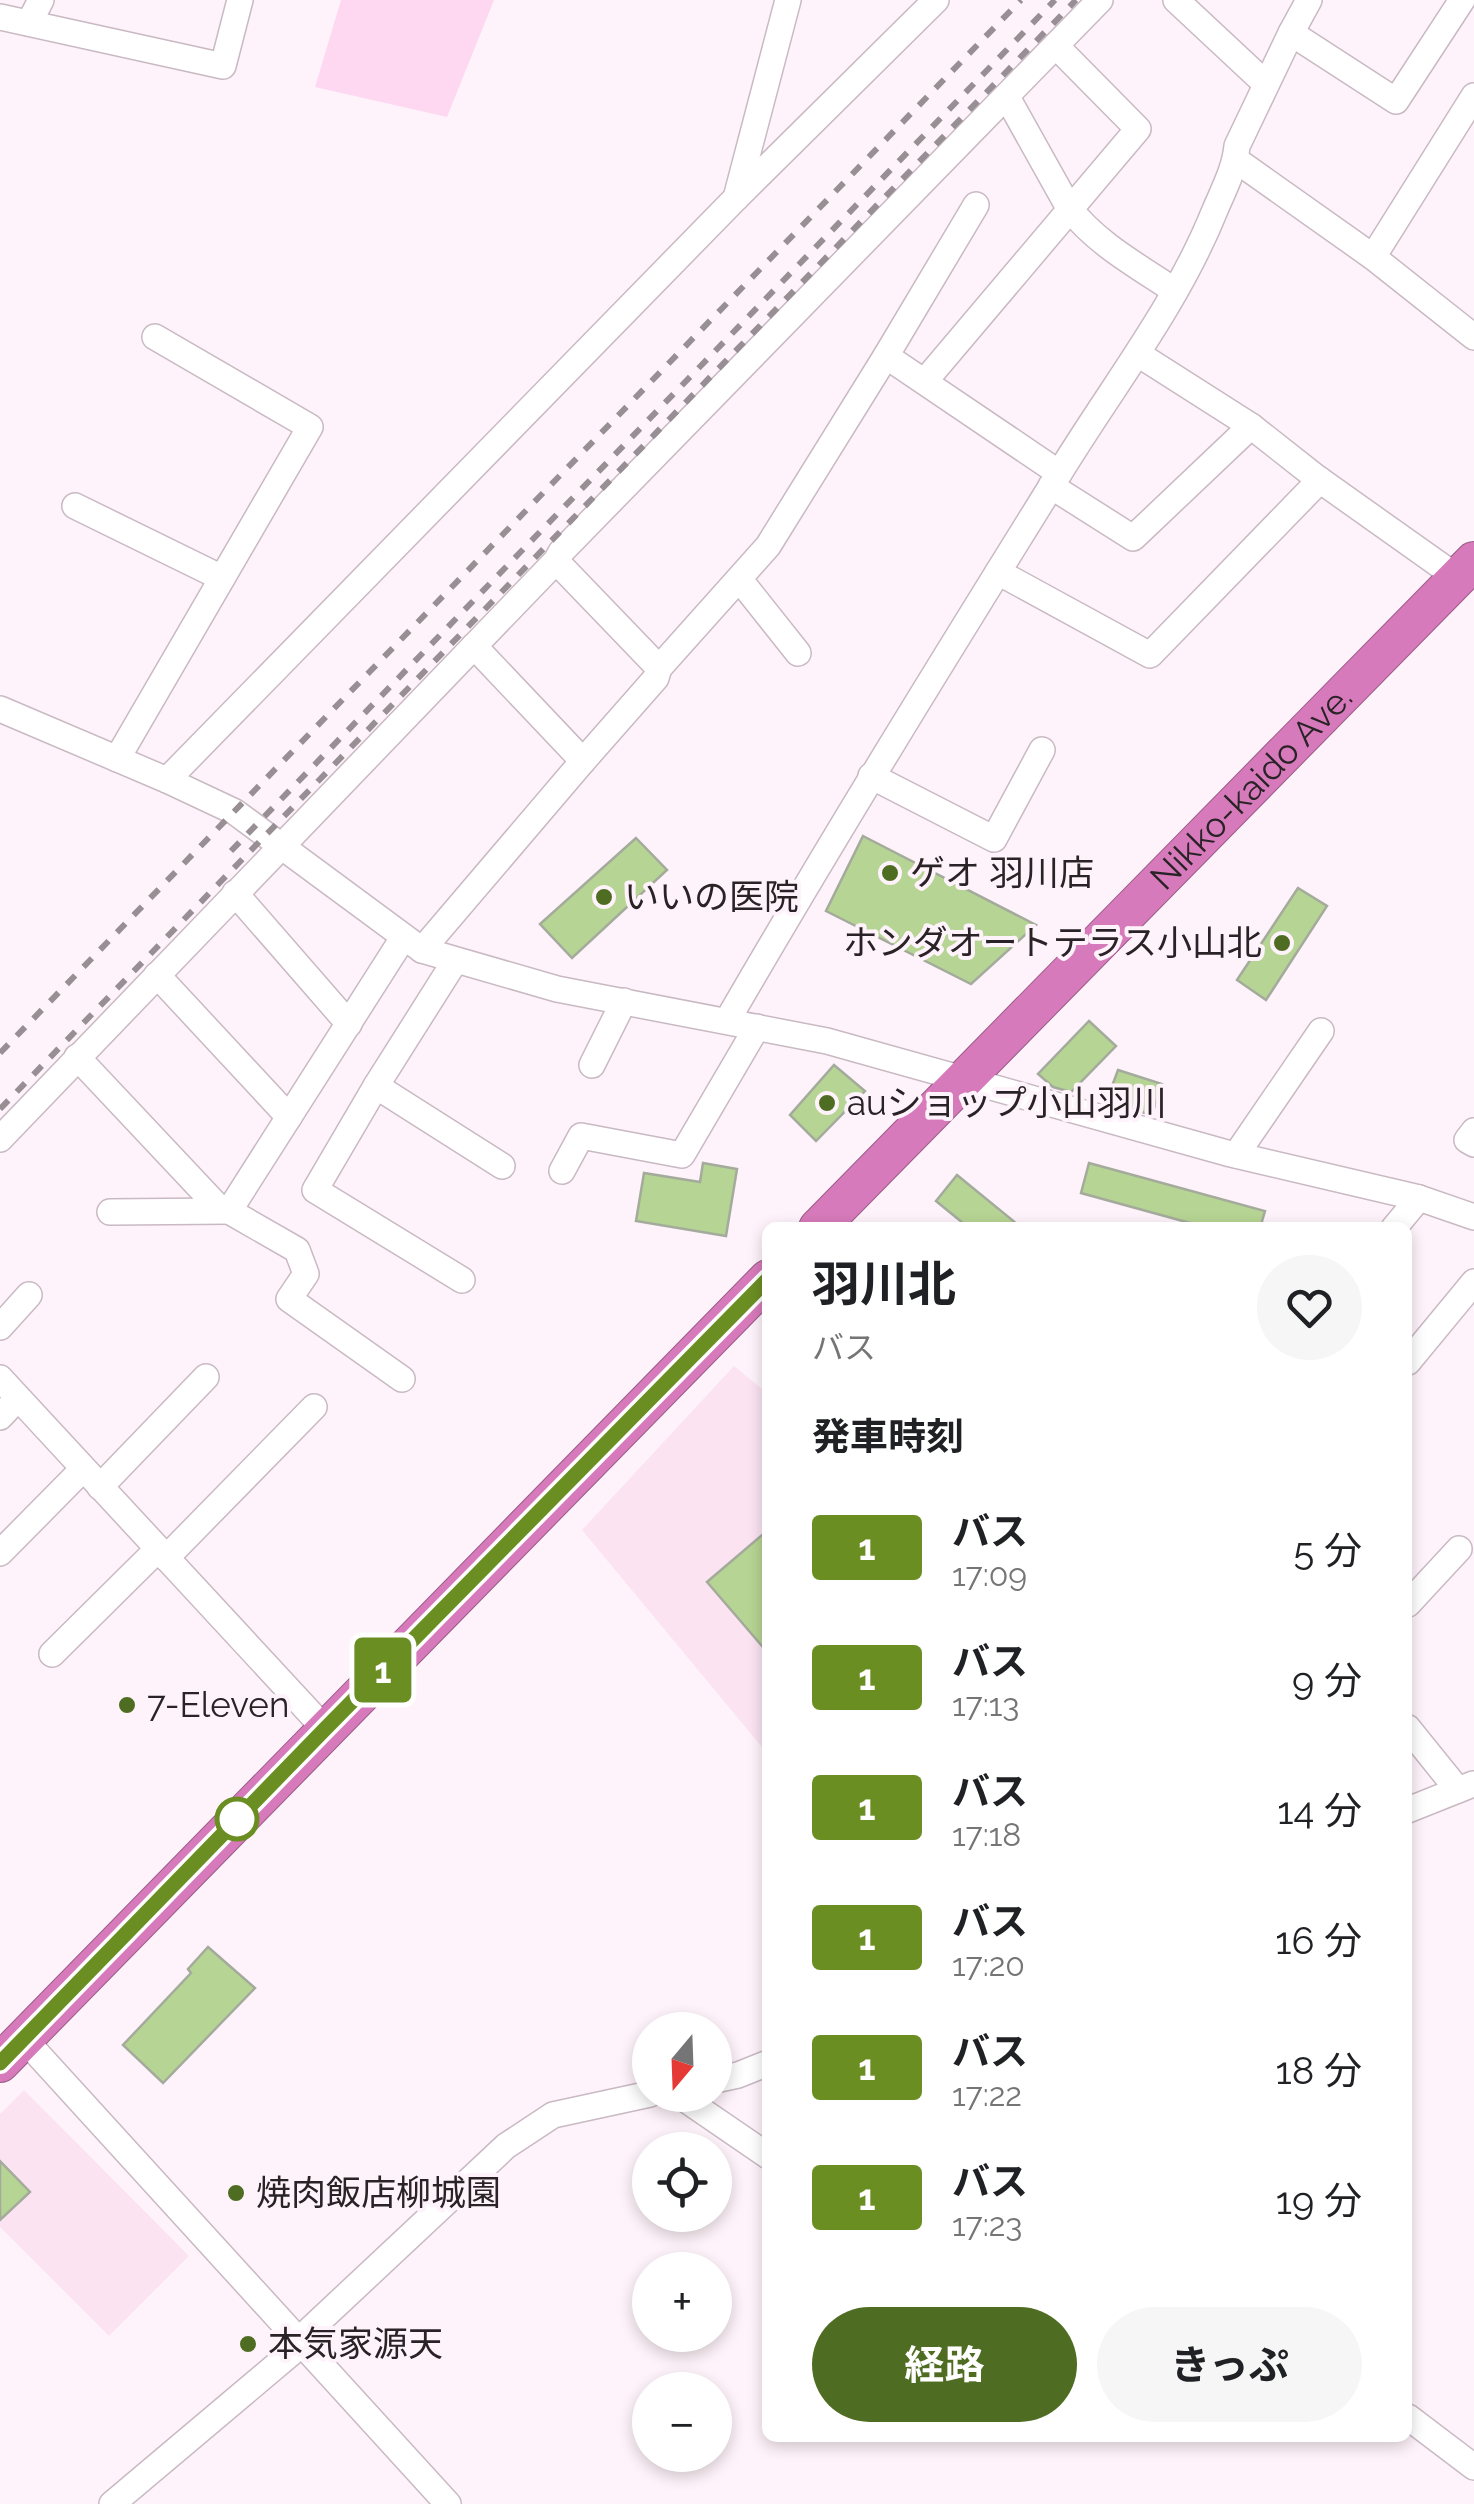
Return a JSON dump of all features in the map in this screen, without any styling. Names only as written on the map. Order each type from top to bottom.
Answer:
[{"type":"highway","name":"Nikko-kaido Ave.","points":[[824,1222],[1466,569]]},
{"type":"highway","points":[[9,2049],[762,1285]]},
{"type":"street","points":[[0,17],[35,12],[223,66],[240,0]]},
{"type":"street","points":[[736,198],[788,0]]},
{"type":"street","points":[[168,780],[736,198],[936,0]]},
{"type":"street","points":[[0,1139],[561,552],[1100,0]]},
{"type":"street","points":[[1176,0],[1266,84]]},
{"type":"street","points":[[727,1021],[871,776],[1175,291],[1204,237],[1266,84],[1309,0]]},
{"type":"street","points":[[1291,33],[1396,101],[1462,0]]},
{"type":"street","points":[[925,381],[1138,129],[1056,46]]},
{"type":"street","points":[[1373,257],[1474,96]]},
{"type":"street","points":[[1007,97],[1080,223],[1175,291]]},
{"type":"street","points":[[1236,160],[1373,257],[1474,335]]},
{"type":"street","points":[[225,1211],[349,1024],[412,944],[582,761],[768,546],[976,205]]},
{"type":"street","points":[[118,759],[310,428],[154,337]]},
{"type":"street","points":[[1138,354],[1251,426],[1320,480],[1466,569]]},
{"type":"street","points":[[886,356],[1134,538],[1251,426]]},
{"type":"street","points":[[998,572],[1150,656],[1320,480]]},
{"type":"street","points":[[75,506],[222,578]]},
{"type":"street","points":[[556,561],[659,668]]},
{"type":"street","points":[[740,580],[798,653]]},
{"type":"street","points":[[474,646],[582,761]]},
{"type":"street","points":[[0,710],[234,812],[412,944],[456,961],[558,988],[827,1041],[1236,1155],[1419,1198],[1474,1217]]},
{"type":"street","points":[[871,776],[994,839],[1042,750]]},
{"type":"street","points":[[235,893],[349,1024]]},
{"type":"street","points":[[456,961],[315,1190],[462,1280]]},
{"type":"street","points":[[157,976],[290,1117]]},
{"type":"street","points":[[592,1065],[624,1001]]},
{"type":"street","points":[[562,1171],[581,1136],[682,1156],[757,1027]]},
{"type":"street","points":[[1236,1155],[1321,1032]]},
{"type":"street","points":[[77,1056],[225,1211],[297,1250],[306,1274],[289,1299],[402,1379]]},
{"type":"street","points":[[376,1086],[502,1166]]},
{"type":"street","points":[[1474,1131],[1467,1140],[1474,1144]]},
{"type":"street","points":[[1399,1222],[1419,1198]]},
{"type":"street","points":[[110,1212],[225,1211]]},
{"type":"street","points":[[1412,1357],[1474,1282]]},
{"type":"street","points":[[0,1327],[29,1295]]},
{"type":"street","points":[[1,1550],[91,1478],[206,1377]]},
{"type":"street","points":[[0,1378],[325,1729]]},
{"type":"street","points":[[0,1417],[18,1398]]},
{"type":"street","points":[[52,1654],[314,1406]]},
{"type":"street","points":[[1412,1600],[1459,1549]]},
{"type":"street","points":[[1412,1732],[1466,1787],[1412,1808]]},
{"type":"street","points":[[9,2049],[301,2341],[448,2504]]},
{"type":"street","points":[[732,2076],[762,2065]]},
{"type":"street","points":[[112,2504],[301,2341],[506,2146],[553,2115],[632,2098]]},
{"type":"street","points":[[705,2112],[762,2152]]},
{"type":"street","points":[[1412,2420],[1474,2467]]},
{"type":"shaded area","points":[[341,0],[494,0],[447,117],[315,87]]},
{"type":"shaded area","points":[[734,1366],[762,1389],[762,1747],[582,1530]]},
{"type":"shaded area","points":[[24,2090],[189,2256],[109,2336],[0,2227],[0,2114]]},
{"type":"building","name":"ゲオ 羽川店","points":[[863,836],[1036,925],[971,984],[826,911]]},
{"type":"building","name":"いいの医院","points":[[636,838],[667,870],[572,958],[540,924]]},
{"type":"building","name":"ホンダオートテラス小山北","points":[[1298,888],[1327,906],[1266,1000],[1237,980]]},
{"type":"building","points":[[1089,1021],[1116,1046],[1071,1092],[1053,1087],[1038,1074]]},
{"type":"building","name":"auショップ小山羽川","points":[[834,1065],[865,1091],[816,1141],[790,1115]]},
{"type":"building","points":[[1118,1070],[1162,1084],[1152,1115],[1106,1102]]},
{"type":"building","points":[[703,1163],[737,1169],[726,1236],[636,1221],[644,1173],[700,1182]]},
{"type":"building","points":[[1089,1163],[1265,1211],[1262,1222],[1186,1222],[1081,1193]]},
{"type":"building","points":[[957,1175],[1015,1222],[962,1222],[936,1201]]},
{"type":"building","points":[[762,1535],[762,1646],[707,1582]]},
{"type":"building","points":[[208,1947],[255,1988],[163,2083],[123,2045],[191,1973],[188,1969]]},
{"type":"building","points":[[0,2161],[30,2192],[0,2220]]},
{"type":"railway","points":[[0,1053],[1021,0]]},
{"type":"railway","points":[[231,851],[1055,0]]},
{"type":"railway","points":[[0,1109],[1076,0]]},
{"type":"bus line","name":"1","points":[[0,2063],[762,1285]]},
{"type":"place","name":"ゲオ 羽川店","points":[[890,873]]},
{"type":"place","name":"いいの医院","points":[[604,897]]},
{"type":"place","name":"ホンダオートテラス小山北","points":[[1282,943]]},
{"type":"place","name":"auショップ小山羽川","points":[[827,1103]]},
{"type":"place","name":"7-Eleven","points":[[127,1705]]},
{"type":"place","name":"焼肉飯店柳城園","points":[[236,2193]]},
{"type":"place","name":"本気家源天","points":[[248,2344]]}]
